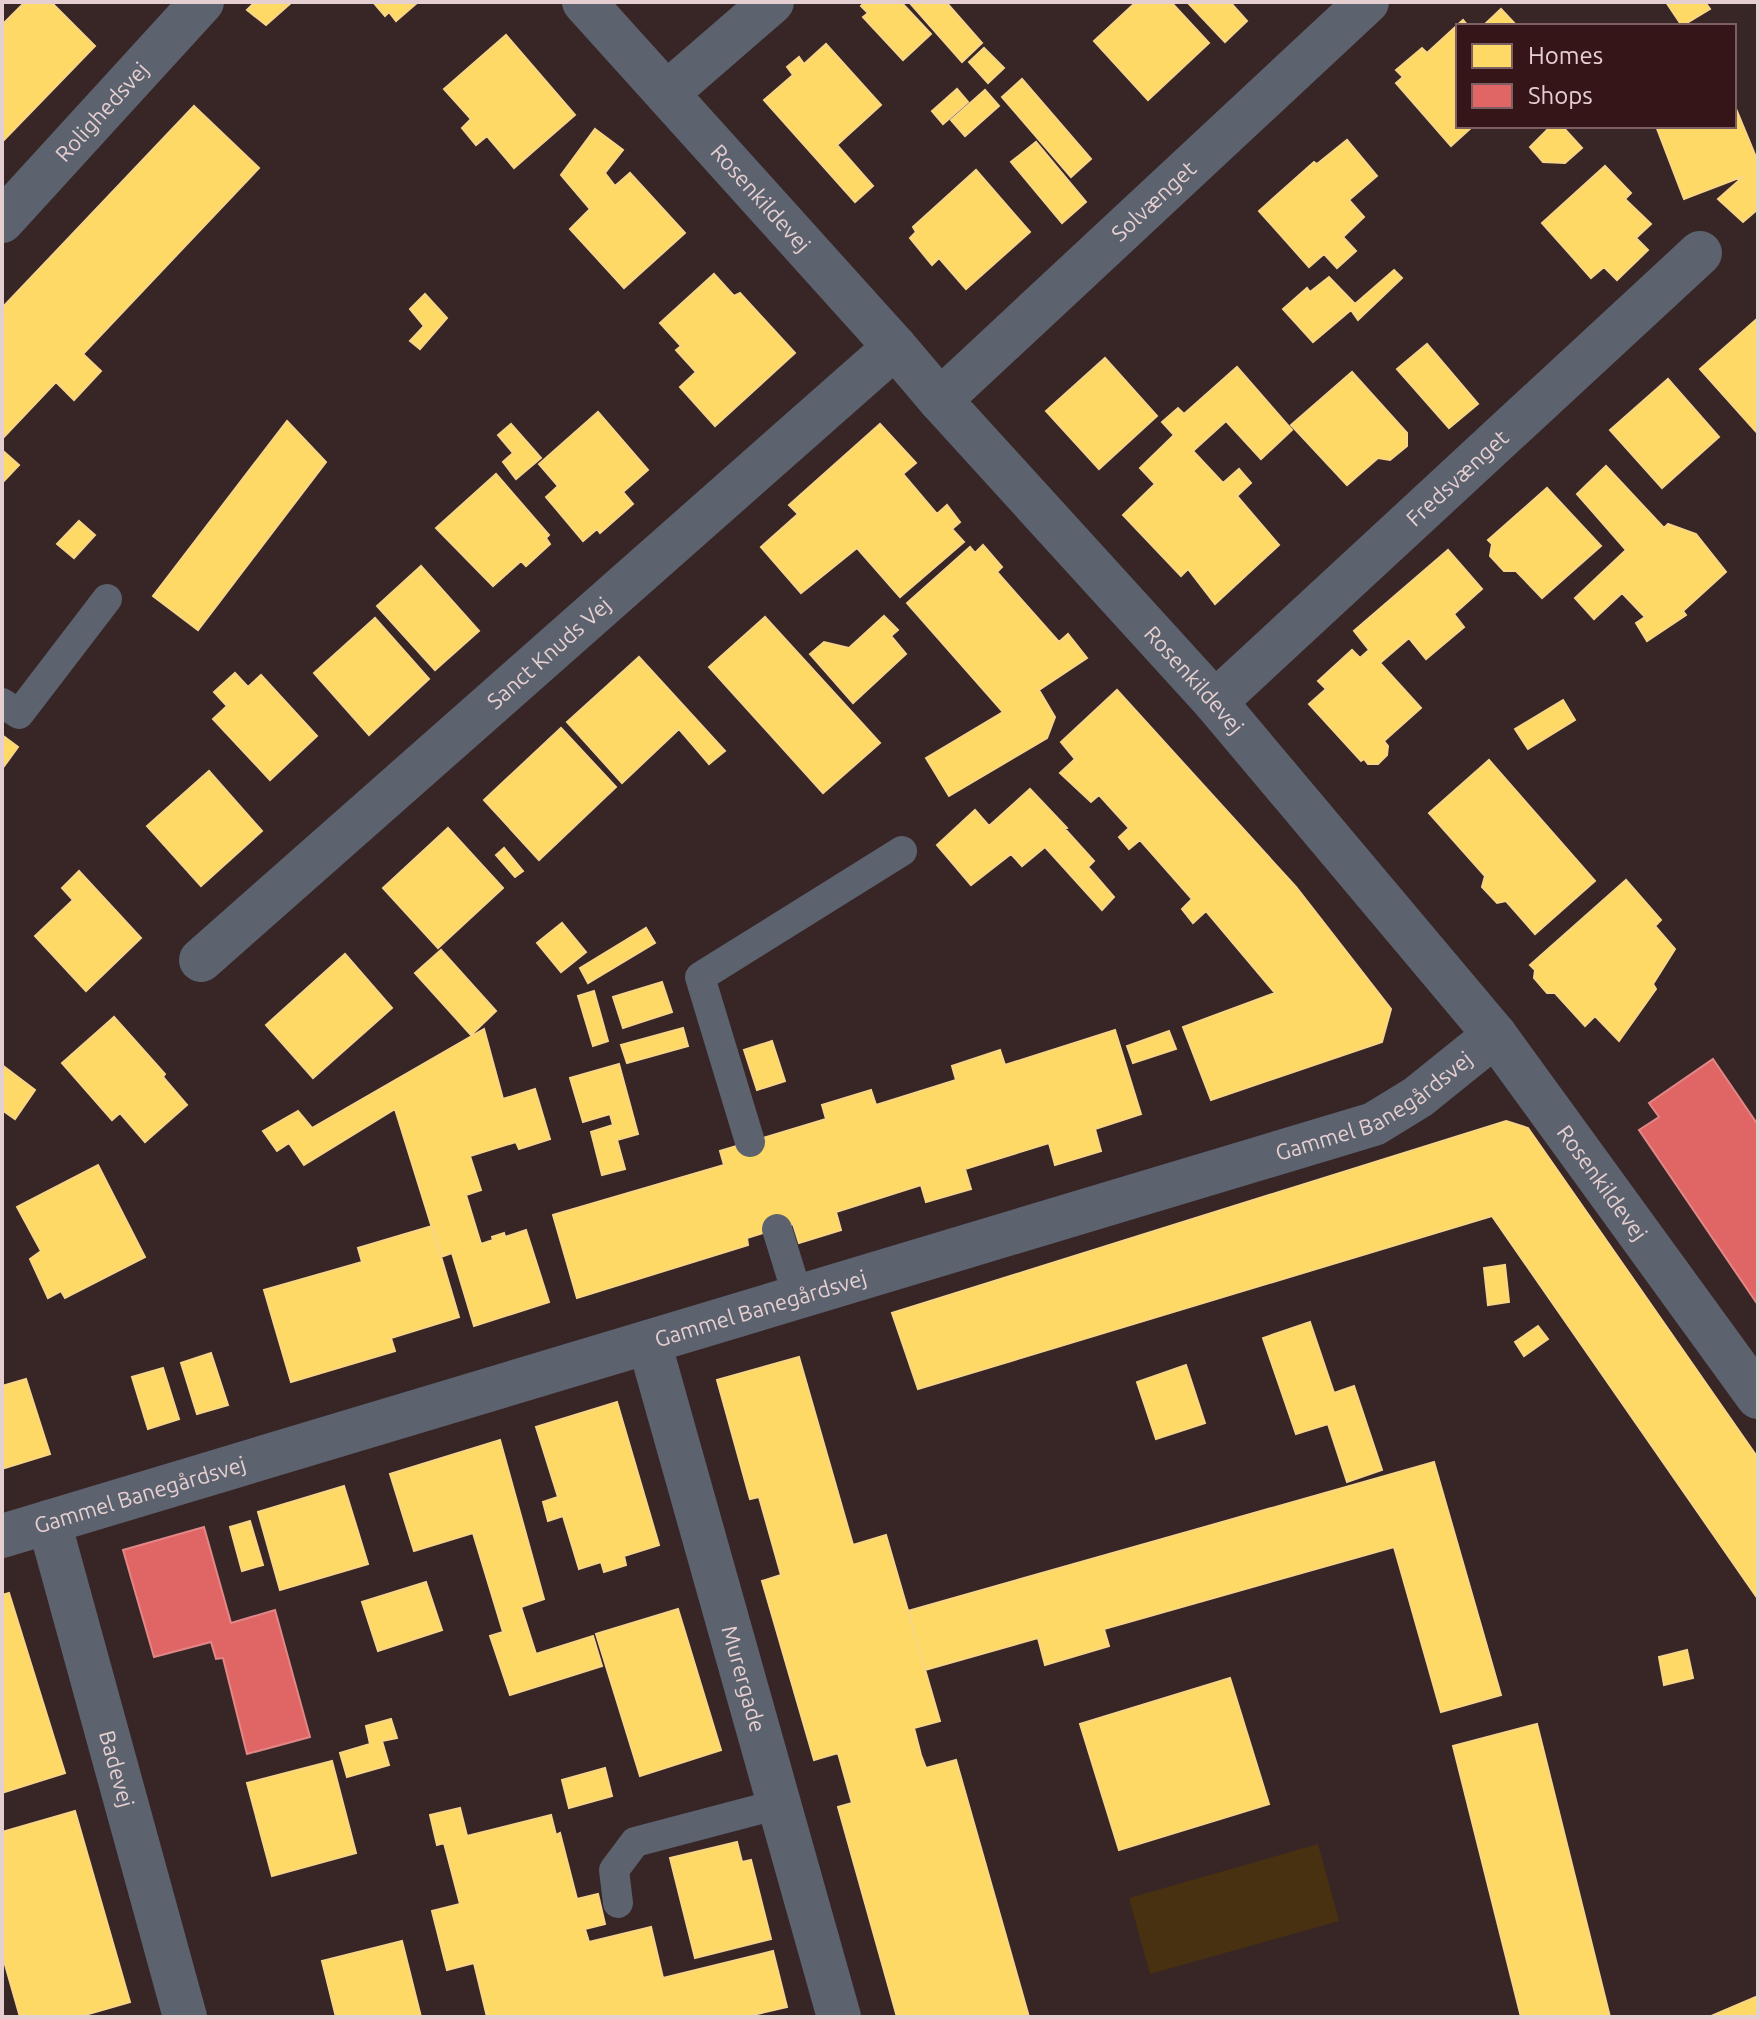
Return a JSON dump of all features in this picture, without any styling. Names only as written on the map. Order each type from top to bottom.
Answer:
[{"type":"street","name":"Rolighedsvej","points":[[2,221],[202,2]]},
{"type":"street","name":"Rosenkildevej","points":[[584,2],[1215,702],[1495,1035],[1758,1397]]},
{"type":"street","points":[[667,93],[772,2]]},
{"type":"street","name":"Solvænget","points":[[940,400],[1367,2]]},
{"type":"street","name":"Fredsvænget","points":[[1215,702],[1700,253]]},
{"type":"street","name":"Sanct Knuds Vej","points":[[201,960],[895,347]]},
{"type":"street","name":"Gammel Banegårdsvej","points":[[2,1536],[1374,1124],[1418,1097],[1495,1035]]},
{"type":"street","name":"Murergade","points":[[649,1342],[839,2017]]},
{"type":"street","name":"Badevej","points":[[49,1522],[185,2017]]},
{"type":"lane","points":[[2,703],[19,714],[107,599]]},
{"type":"lane","points":[[750,1142],[700,977],[902,851]]},
{"type":"lane","points":[[777,1229],[798,1297]]},
{"type":"lane","points":[[618,1903],[614,1870],[635,1842],[779,1804]]},
{"type":"shaded area","points":[[1318,1844],[1339,1921],[1150,1974],[1129,1898]]},
{"type":"building: Homes","points":[[25,2],[51,2],[95,46],[2,142],[2,25]]},
{"type":"building: Homes","points":[[255,2],[292,2],[266,25],[247,10]]},
{"type":"building: Homes","points":[[373,2],[418,2],[396,21],[389,12],[385,16]]},
{"type":"building: Homes","points":[[865,2],[901,2],[931,34],[903,60],[863,17],[868,13],[861,6]]},
{"type":"building: Homes","points":[[909,2],[946,2],[982,43],[962,62]]},
{"type":"building: Homes","points":[[1136,2],[1171,2],[1209,43],[1148,100],[1094,41]]},
{"type":"building: Homes","points":[[1230,2],[1247,21],[1225,42],[1188,3]]},
{"type":"building: Homes","points":[[1666,2],[1705,2],[1710,9],[1685,24],[1681,24]]},
{"type":"building: Homes","points":[[1501,9],[1515,24],[1485,24]]},
{"type":"building: Homes","points":[[1456,26],[1456,128],[1471,128],[1451,146],[1396,83],[1403,77],[1396,70],[1422,48],[1427,53]]},
{"type":"building: Homes","points":[[506,35],[575,115],[514,168],[487,136],[476,145],[462,128],[471,119],[444,89]]},
{"type":"building: Homes","points":[[826,44],[881,105],[837,145],[873,186],[855,202],[764,100],[793,75],[787,67],[799,57],[804,64]]},
{"type":"building: Homes","points":[[984,48],[1004,68],[988,83],[969,62]]},
{"type":"building: Homes","points":[[1022,79],[1091,159],[1071,177],[1002,97]]},
{"type":"building: Homes","points":[[957,89],[968,102],[943,124],[932,111]]},
{"type":"building: Homes","points":[[985,90],[999,106],[965,136],[951,120]]},
{"type":"building: Homes","points":[[194,106],[259,168],[83,354],[101,371],[74,400],[56,382],[2,439],[2,308]]},
{"type":"building: Homes","points":[[1736,109],[1758,162],[1758,209],[1743,222],[1718,199],[1744,176],[1684,199],[1657,128],[1736,128]]},
{"type":"building: Homes","points":[[1549,128],[1564,128],[1582,148],[1565,163],[1543,162],[1530,147]]},
{"type":"building: Homes","points":[[595,129],[623,150],[605,173],[615,186],[630,173],[685,233],[624,288],[570,229],[590,209],[561,175]]},
{"type":"building: Homes","points":[[1347,140],[1377,176],[1349,200],[1364,217],[1343,237],[1356,251],[1337,268],[1324,254],[1309,267],[1259,211],[1314,162],[1317,164]]},
{"type":"building: Homes","points":[[1036,142],[1086,202],[1062,223],[1011,162]]},
{"type":"building: Homes","points":[[1605,166],[1631,193],[1625,199],[1651,224],[1636,238],[1648,250],[1617,280],[1604,267],[1591,278],[1542,223]]},
{"type":"building: Homes","points":[[976,170],[1030,232],[966,289],[939,258],[932,265],[910,238],[916,232],[913,227]]},
{"type":"building: Homes","points":[[1394,270],[1402,278],[1358,320],[1351,310],[1313,342],[1283,309],[1307,288],[1310,292],[1329,277],[1355,304]]},
{"type":"building: Homes","points":[[714,274],[734,296],[740,293],[795,353],[715,426],[680,387],[696,372],[676,350],[681,346],[660,323]]},
{"type":"building: Homes","points":[[425,294],[447,318],[420,349],[410,341],[424,326],[410,309]]},
{"type":"building: Homes","points":[[1758,318],[1758,434],[1700,369]]},
{"type":"building: Homes","points":[[1427,344],[1478,404],[1449,428],[1397,369]]},
{"type":"building: Homes","points":[[1105,358],[1157,416],[1099,469],[1046,411]]},
{"type":"building: Homes","points":[[1237,367],[1292,430],[1261,459],[1226,421],[1193,451],[1223,483],[1239,469],[1251,483],[1237,496],[1279,545],[1215,604],[1188,569],[1181,576],[1123,515],[1155,484],[1140,468],[1174,435],[1162,422],[1178,408],[1184,414]]},
{"type":"building: Homes","points":[[1352,372],[1407,433],[1407,446],[1390,460],[1378,458],[1347,485],[1291,425]]},
{"type":"building: Homes","points":[[1668,379],[1719,437],[1662,488],[1610,430]]},
{"type":"building: Homes","points":[[598,412],[648,470],[623,492],[633,504],[600,533],[597,529],[583,541],[546,497],[558,486],[539,464]]},
{"type":"building: Homes","points":[[287,421],[326,462],[198,630],[153,596]]},
{"type":"building: Homes","points":[[511,424],[541,458],[516,479],[503,462],[513,453],[498,435]]},
{"type":"building: Homes","points":[[880,424],[916,463],[903,474],[937,514],[947,505],[960,522],[952,529],[964,542],[900,597],[857,548],[801,593],[761,547],[798,514],[789,505]]},
{"type":"building: Homes","points":[[2,450],[19,465],[2,483]]},
{"type":"building: Homes","points":[[1606,466],[1664,528],[1668,524],[1696,534],[1726,572],[1683,611],[1686,615],[1647,641],[1636,623],[1645,617],[1622,593],[1594,619],[1575,598],[1626,550],[1577,494]]},
{"type":"building: Homes","points":[[496,474],[549,535],[546,538],[550,544],[526,566],[521,561],[493,586],[436,528]]},
{"type":"building: Homes","points":[[1547,488],[1601,546],[1542,598],[1516,571],[1504,571],[1490,556],[1492,544],[1488,540]]},
{"type":"building: Homes","points":[[79,521],[95,535],[74,558],[57,544]]},
{"type":"building: Homes","points":[[983,545],[1002,567],[997,572],[1059,642],[1068,634],[1087,658],[1039,690],[1055,717],[1047,738],[949,796],[926,758],[1003,712],[907,603],[970,547],[975,553]]},
{"type":"building: Homes","points":[[1448,550],[1482,589],[1454,614],[1464,627],[1426,659],[1409,638],[1380,663],[1421,708],[1384,741],[1388,746],[1387,755],[1378,764],[1368,764],[1364,759],[1361,761],[1309,704],[1326,689],[1318,681],[1352,650],[1360,658],[1369,650],[1354,631]]},
{"type":"building: Homes","points":[[421,566],[479,631],[435,670],[377,606]]},
{"type":"building: Homes","points":[[884,616],[898,630],[891,636],[906,654],[853,703],[810,654],[824,642],[849,648]]},
{"type":"building: Homes","points":[[765,617],[880,743],[823,793],[709,667]]},
{"type":"building: Homes","points":[[375,618],[429,679],[369,735],[314,673]]},
{"type":"building: Homes","points":[[639,657],[725,751],[709,764],[679,729],[622,783],[567,722]]},
{"type":"building: Homes","points":[[235,673],[248,687],[261,675],[317,736],[270,780],[213,719],[227,706],[214,692]]},
{"type":"building: Homes","points":[[1117,690],[1296,887],[1391,1009],[1382,1042],[1211,1100],[1183,1027],[1275,993],[1206,911],[1193,923],[1182,909],[1192,899],[1140,840],[1129,849],[1119,837],[1129,828],[1099,795],[1091,802],[1060,773],[1075,759],[1061,742]]},
{"type":"building: Homes","points":[[1563,700],[1575,720],[1528,749],[1515,729]]},
{"type":"building: Homes","points":[[561,728],[616,787],[539,860],[484,800]]},
{"type":"building: Homes","points":[[2,735],[18,747],[2,769]]},
{"type":"building: Homes","points":[[1489,760],[1595,881],[1535,934],[1506,901],[1497,903],[1482,887],[1485,876],[1429,813]]},
{"type":"building: Homes","points":[[209,771],[262,831],[201,886],[147,826]]},
{"type":"building: Homes","points":[[1030,789],[1094,861],[1088,867],[1114,897],[1102,910],[1045,847],[1022,866],[1011,854],[971,885],[937,845],[975,810],[989,826]]},
{"type":"building: Homes","points":[[448,828],[503,888],[438,948],[383,888]]},
{"type":"building: Homes","points":[[504,848],[523,871],[515,877],[496,855]]},
{"type":"building: Homes","points":[[79,871],[141,938],[86,991],[35,936],[73,900],[62,888]]},
{"type":"building: Homes","points":[[1626,880],[1661,920],[1655,926],[1675,949],[1653,984],[1656,989],[1619,1041],[1595,1016],[1585,1026],[1555,993],[1547,993],[1534,978],[1535,970],[1530,965]]},
{"type":"building: Homes","points":[[562,923],[586,952],[561,972],[537,943]]},
{"type":"building: Homes","points":[[646,928],[655,943],[588,983],[580,968]]},
{"type":"building: Homes","points":[[441,950],[496,1011],[471,1035],[415,973]]},
{"type":"building: Homes","points":[[345,954],[392,1008],[313,1078],[266,1025]]},
{"type":"building: Homes","points":[[662,982],[672,1012],[623,1028],[613,997]]},
{"type":"building: Homes","points":[[594,991],[608,1041],[593,1046],[578,996]]},
{"type":"building: Homes","points":[[114,1017],[165,1074],[163,1077],[187,1105],[145,1142],[120,1113],[112,1120],[62,1063]]},
{"type":"building: Homes","points":[[683,1028],[688,1046],[627,1063],[621,1045]]},
{"type":"building: Homes","points":[[484,1029],[503,1099],[535,1089],[550,1139],[519,1149],[516,1142],[470,1156],[481,1190],[466,1195],[481,1244],[504,1233],[505,1237],[526,1230],[549,1302],[474,1326],[452,1253],[441,1257],[395,1109],[304,1165],[289,1143],[277,1151],[263,1131],[298,1111],[312,1128]]},
{"type":"building: Homes","points":[[1115,1030],[1141,1114],[1095,1129],[1101,1151],[1055,1165],[1049,1143],[965,1169],[971,1189],[926,1202],[921,1185],[836,1212],[841,1230],[799,1243],[793,1224],[747,1238],[748,1245],[577,1298],[553,1215],[724,1165],[720,1151],[826,1119],[822,1105],[871,1090],[876,1105],[956,1080],[952,1066],[1000,1050],[1005,1065]]},
{"type":"building: Homes","points":[[1169,1031],[1176,1049],[1133,1063],[1127,1046]]},
{"type":"building: Homes","points":[[772,1041],[785,1081],[757,1090],[744,1050]]},
{"type":"building: Homes","points":[[619,1064],[638,1134],[617,1140],[625,1169],[602,1175],[591,1132],[613,1125],[610,1114],[583,1122],[570,1078]]},
{"type":"building: Homes","points":[[2,1065],[35,1090],[15,1119],[2,1110]]},
{"type":"building: Homes","points":[[1506,1121],[1528,1128],[1758,1458],[1758,1599],[1492,1216],[918,1389],[892,1313]]},
{"type":"building: Homes","points":[[98,1165],[145,1257],[65,1298],[61,1291],[48,1298],[30,1259],[41,1251],[17,1207]]},
{"type":"building: Homes","points":[[432,1226],[459,1317],[391,1338],[395,1351],[291,1382],[264,1290],[362,1262],[358,1248]]},
{"type":"building: Homes","points":[[1505,1265],[1509,1302],[1488,1305],[1484,1268]]},
{"type":"building: Homes","points":[[1310,1322],[1334,1393],[1354,1386],[1382,1470],[1347,1482],[1328,1424],[1296,1434],[1263,1338]]},
{"type":"building: Homes","points":[[1538,1326],[1548,1339],[1524,1356],[1515,1342]]},
{"type":"building: Homes","points":[[211,1353],[228,1405],[197,1414],[181,1363]]},
{"type":"building: Homes","points":[[799,1357],[853,1545],[886,1535],[940,1721],[914,1728],[921,1755],[926,1768],[956,1760],[1029,2017],[897,2017],[838,1807],[852,1803],[838,1753],[814,1760],[762,1581],[781,1575],[759,1497],[750,1499],[717,1380]]},
{"type":"building: Homes","points":[[1186,1365],[1205,1423],[1156,1439],[1137,1382]]},
{"type":"building: Homes","points":[[163,1368],[179,1419],[148,1429],[132,1377]]},
{"type":"building: Homes","points":[[26,1379],[50,1454],[2,1469],[2,1386]]},
{"type":"building: Homes","points":[[617,1402],[659,1545],[624,1556],[626,1565],[604,1572],[601,1562],[579,1569],[563,1516],[548,1521],[543,1502],[558,1497],[536,1427]]},
{"type":"building: Homes","points":[[500,1440],[544,1599],[521,1607],[536,1654],[593,1636],[602,1666],[510,1695],[490,1636],[503,1632],[473,1533],[414,1551],[390,1474]]},
{"type":"building: Homes","points":[[1434,1462],[1501,1695],[1441,1712],[1394,1547],[1104,1629],[1109,1646],[1045,1665],[1038,1638],[925,1670],[908,1611]]},
{"type":"building: Homes","points":[[344,1486],[368,1564],[280,1590],[258,1512]]},
{"type":"building: Homes","points":[[250,1521],[263,1565],[242,1571],[230,1527]]},
{"type":"building: Homes","points":[[426,1582],[442,1630],[378,1651],[362,1602]]},
{"type":"building: Homes","points":[[9,1593],[65,1773],[2,1793],[2,1595]]},
{"type":"building: Homes","points":[[678,1609],[721,1750],[640,1776],[596,1634]]},
{"type":"building: Homes","points":[[1687,1650],[1693,1678],[1664,1685],[1659,1657]]},
{"type":"building: Homes","points":[[1230,1678],[1269,1804],[1119,1850],[1080,1724]]},
{"type":"building: Homes","points":[[391,1719],[397,1738],[382,1741],[389,1765],[347,1777],[340,1753],[370,1744],[366,1726]]},
{"type":"building: Homes","points":[[1537,1724],[1610,2017],[1521,2017],[1453,1746]]},
{"type":"building: Homes","points":[[332,1761],[356,1853],[272,1876],[247,1783]]},
{"type":"building: Homes","points":[[605,1768],[612,1796],[569,1808],[562,1780]]},
{"type":"building: Homes","points":[[460,1808],[467,1836],[551,1815],[556,1835],[560,1833],[577,1899],[598,1894],[605,1924],[585,1929],[589,1942],[651,1927],[663,1978],[773,1951],[787,2007],[744,2017],[487,2017],[474,1963],[447,1970],[432,1911],[460,1904],[444,1843],[437,1845],[430,1815]]},
{"type":"building: Homes","points":[[75,1811],[130,2002],[78,2017],[20,2017],[2,1954],[2,1832]]},
{"type":"building: Homes","points":[[737,1842],[742,1862],[751,1860],[771,1939],[695,1958],[670,1858]]},
{"type":"building: Homes","points":[[402,1941],[421,2017],[336,2017],[322,1961]]},
{"type":"building: Homes","points":[[1758,1996],[1758,2017],[1709,2017]]},
{"type":"building: Shops","points":[[1713,1059],[1758,1125],[1758,1305],[1639,1130],[1659,1117],[1649,1103]]},
{"type":"building: Shops","points":[[204,1527],[231,1623],[275,1610],[310,1737],[247,1754],[223,1658],[216,1659],[211,1642],[154,1657],[123,1550]]}]
